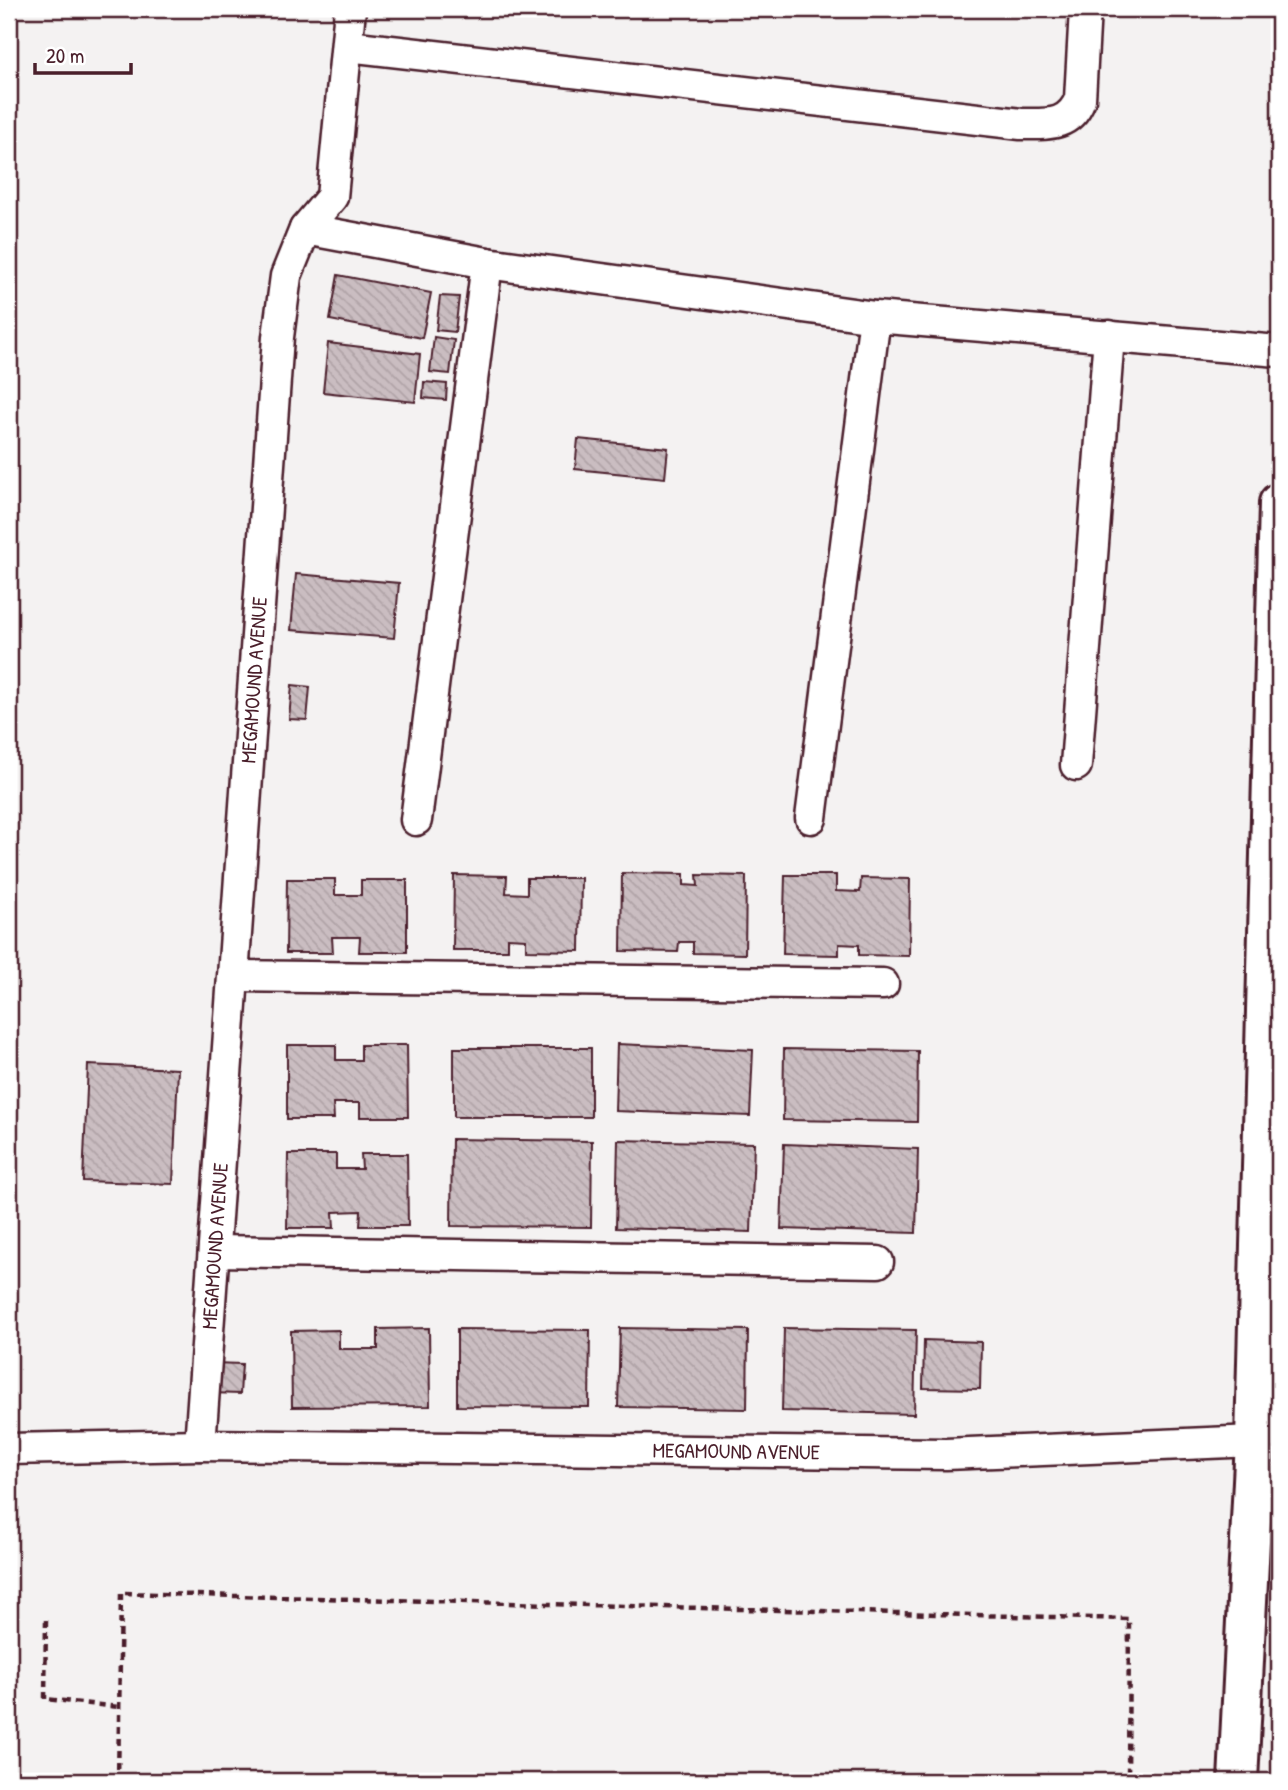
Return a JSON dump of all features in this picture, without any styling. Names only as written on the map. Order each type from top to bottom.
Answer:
[{"type":"street","name":"MEGAMOUND AVENUE","points":[[350,9],[332,197],[305,229],[286,276],[278,337],[200,1446],[946,1454],[1255,1441]]},
{"type":"street","points":[[348,46],[1021,124],[1049,124],[1064,121],[1075,111],[1080,100],[1085,9]]},
{"type":"street","points":[[305,229],[487,263],[875,317],[1279,351]]},
{"type":"street","points":[[416,820],[487,263]]},
{"type":"street","points":[[811,818],[875,317]]},
{"type":"street","points":[[1076,765],[1109,336]]},
{"type":"street","points":[[1238,1781],[1255,1441],[1279,503]]},
{"type":"street","points":[[233,976],[883,984]]},
{"type":"street","points":[[214,1251],[878,1262]]},
{"type":"street","points":[[9,1448],[200,1446]]},
{"type":"path","points":[[118,1781],[121,1592],[1129,1619],[1128,1781]]},
{"type":"path","points":[[46,1620],[46,1699],[119,1707]]},
{"type":"building","points":[[338,275],[431,293],[422,338],[330,320]]},
{"type":"building","points":[[440,296],[459,297],[455,332],[436,330]]},
{"type":"building","points":[[434,337],[454,340],[450,374],[430,372]]},
{"type":"building","points":[[328,343],[420,354],[415,402],[323,392]]},
{"type":"building","points":[[424,382],[447,384],[446,400],[423,398]]},
{"type":"building","points":[[578,439],[668,448],[665,478],[575,469]]},
{"type":"building","points":[[296,574],[399,583],[394,638],[291,630]]},
{"type":"building","points":[[292,685],[310,687],[307,720],[289,719]]},
{"type":"building","points":[[622,873],[684,874],[684,885],[698,886],[697,875],[746,876],[745,954],[693,953],[693,942],[679,942],[678,952],[621,951]]},
{"type":"building","points":[[454,875],[507,876],[506,893],[527,894],[527,878],[581,878],[580,951],[526,950],[526,939],[508,938],[508,950],[453,950]]},
{"type":"building","points":[[785,875],[836,875],[836,891],[860,892],[861,878],[910,879],[909,956],[859,955],[859,945],[839,944],[839,955],[783,954]]},
{"type":"building","points":[[287,879],[335,879],[335,895],[361,895],[361,880],[407,880],[407,952],[359,952],[360,937],[332,937],[333,953],[286,953]]},
{"type":"building","points":[[617,1044],[753,1050],[750,1116],[615,1111]]},
{"type":"building","points":[[287,1045],[336,1045],[336,1060],[361,1060],[361,1045],[407,1045],[408,1117],[360,1117],[360,1103],[333,1103],[334,1119],[287,1119]]},
{"type":"building","points":[[454,1048],[591,1048],[591,1117],[454,1117]]},
{"type":"building","points":[[784,1049],[918,1051],[917,1122],[783,1120]]},
{"type":"building","points":[[88,1065],[178,1069],[173,1184],[83,1181]]},
{"type":"building","points":[[452,1139],[592,1141],[591,1227],[451,1226]]},
{"type":"building","points":[[618,1140],[754,1143],[751,1232],[616,1228]]},
{"type":"building","points":[[784,1144],[918,1149],[916,1233],[781,1229]]},
{"type":"building","points":[[288,1154],[336,1154],[336,1169],[362,1169],[361,1154],[407,1154],[408,1226],[360,1226],[361,1211],[333,1212],[334,1228],[287,1228]]},
{"type":"building","points":[[429,1328],[430,1406],[292,1407],[291,1331],[339,1330],[339,1349],[378,1349],[378,1329]]},
{"type":"building","points":[[620,1328],[748,1330],[747,1409],[618,1407]]},
{"type":"building","points":[[784,1328],[916,1330],[914,1414],[782,1411]]},
{"type":"building","points":[[457,1329],[590,1330],[589,1407],[457,1406]]},
{"type":"building","points":[[924,1340],[981,1342],[980,1389],[923,1388]]},
{"type":"building","points":[[213,1363],[242,1364],[240,1394],[211,1393]]}]
